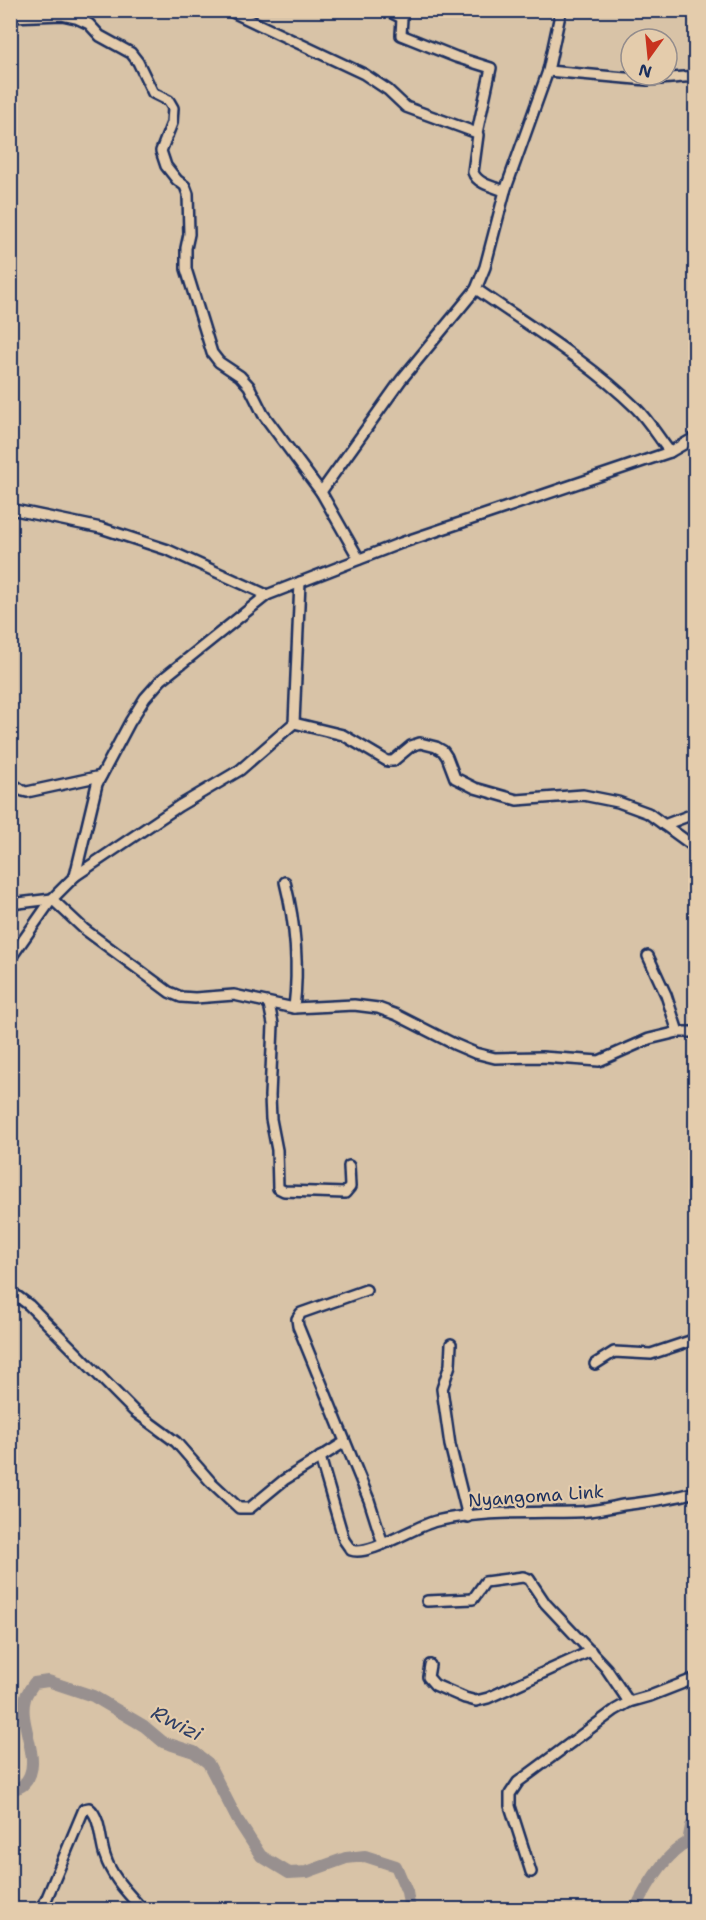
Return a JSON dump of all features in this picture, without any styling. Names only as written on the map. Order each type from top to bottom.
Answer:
[{"type":"street","points":[[228,10],[364,74],[388,90],[406,107],[477,133]]},
{"type":"street","points":[[321,492],[401,380],[476,289],[485,267],[505,191],[548,71],[561,10]]},
{"type":"street","points":[[390,12],[402,18],[401,35],[456,57],[490,67],[472,172],[474,178],[505,191]]},
{"type":"street","points":[[10,16],[62,15],[89,24],[100,36],[131,53],[153,93],[169,101],[173,108],[172,123],[161,151],[166,166],[188,194],[189,234],[186,268],[212,353],[219,362],[240,376],[249,386],[263,414],[321,492],[359,559]]},
{"type":"street","points":[[548,71],[647,80],[696,76]]},
{"type":"street","points":[[476,289],[553,342],[638,409],[670,452]]},
{"type":"street","points":[[75,876],[97,784],[130,722],[152,688],[267,595],[411,539],[670,452],[696,437]]},
{"type":"street","points":[[10,509],[102,528],[168,549],[267,595]]},
{"type":"street","points":[[10,959],[52,899],[75,876],[179,806],[240,770],[294,723],[300,582]]},
{"type":"street","points":[[294,723],[343,735],[387,761],[393,761],[411,746],[420,743],[436,747],[443,751],[454,778],[500,797],[517,800],[583,795],[638,808],[696,848]]},
{"type":"street","points":[[10,782],[27,792],[101,776]]},
{"type":"street","points":[[664,825],[696,813]]},
{"type":"street","points":[[285,882],[291,909],[296,967],[294,1008]]},
{"type":"street","points":[[10,904],[52,899],[84,929],[169,992],[181,997],[234,995],[294,1008],[354,1005],[378,1008],[475,1053],[495,1058],[542,1057],[599,1061],[649,1039],[678,1032],[696,1032]]},
{"type":"street","points":[[648,956],[666,995],[678,1032]]},
{"type":"street","points":[[269,1004],[273,1024],[271,1119],[277,1150],[278,1188],[290,1191],[345,1193],[350,1187],[349,1166]]},
{"type":"street","points":[[366,1290],[301,1313],[297,1319],[306,1349],[369,1500],[383,1544]]},
{"type":"street","points":[[10,1291],[29,1305],[134,1411],[176,1442],[210,1481],[239,1508],[250,1508],[284,1480],[345,1442]]},
{"type":"street","points":[[595,1364],[614,1352],[651,1354],[696,1339]]},
{"type":"street","points":[[451,1344],[450,1365],[442,1383],[443,1398],[450,1445],[468,1517]]},
{"type":"street","name":"Nyangoma Link","points":[[320,1457],[339,1523],[349,1548],[359,1552],[436,1521],[536,1511],[595,1510],[661,1501],[696,1492]]},
{"type":"street","points":[[427,1600],[473,1599],[485,1582],[526,1578],[545,1603],[591,1651],[629,1702]]},
{"type":"street","points":[[430,1665],[429,1681],[476,1701],[488,1698],[591,1651]]},
{"type":"street","points":[[531,1872],[510,1806],[510,1794],[518,1782],[579,1735],[629,1702],[696,1678]]},
{"type":"street","points":[[39,1910],[46,1900],[74,1835],[80,1814],[84,1809],[89,1808],[95,1816],[105,1857],[114,1876],[143,1910]]},
{"type":"waterway","name":"Rwizi","points":[[10,1790],[23,1785],[32,1766],[24,1709],[27,1693],[34,1683],[48,1681],[93,1696],[144,1726],[163,1742],[194,1752],[208,1763],[237,1819],[261,1856],[289,1873],[307,1872],[346,1858],[365,1856],[396,1866],[407,1892],[410,1910]]},
{"type":"waterway","name":"Rwizi","points":[[635,1910],[664,1863],[688,1842],[691,1826],[696,1821]]}]
